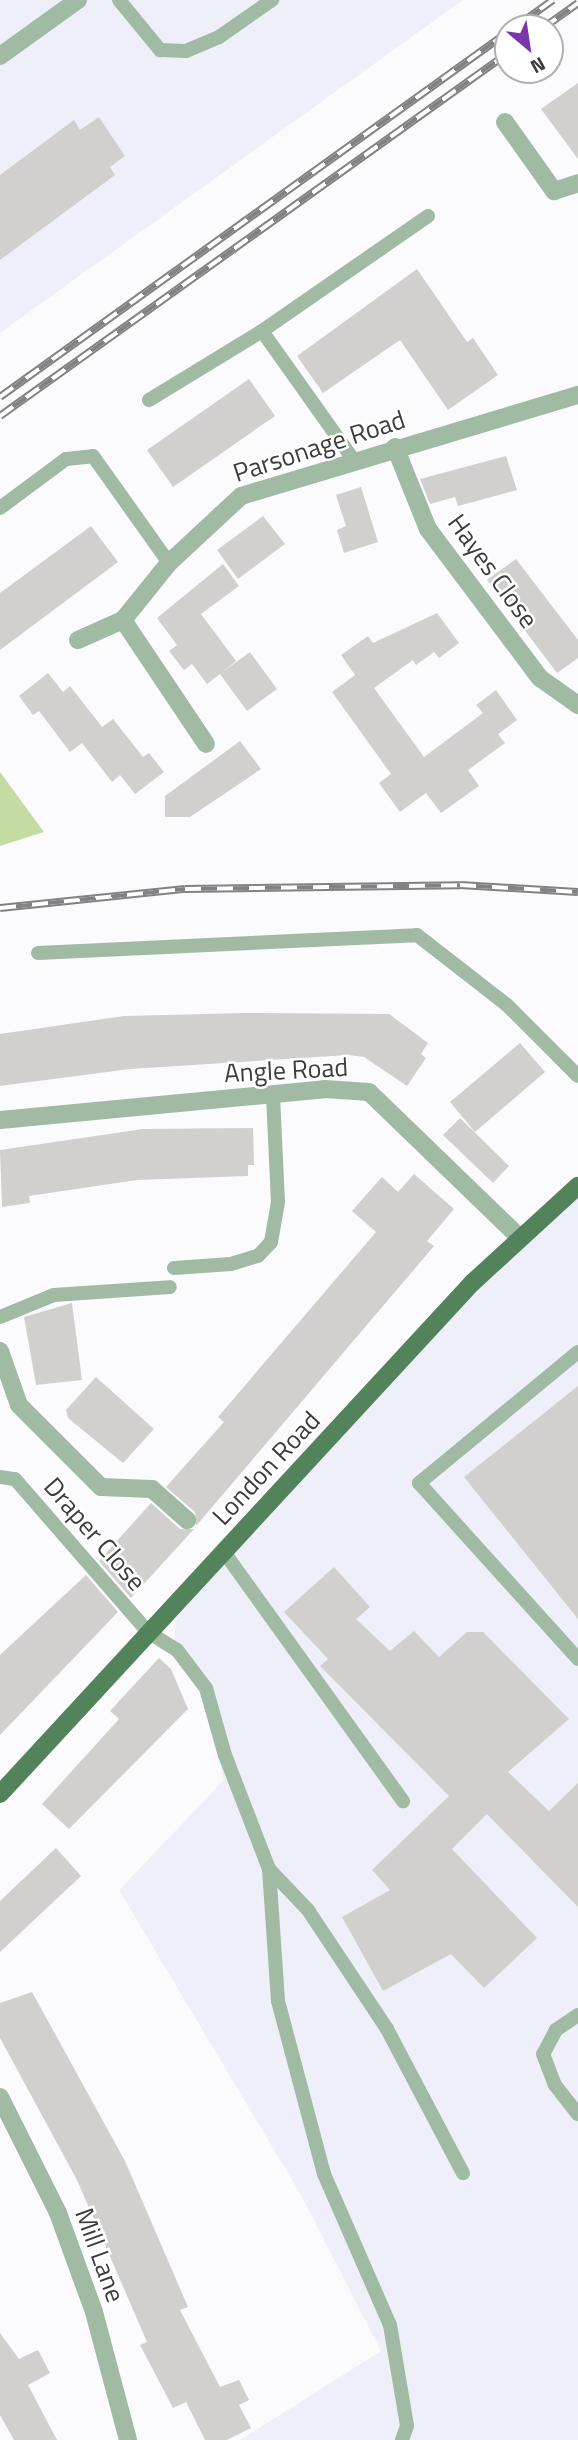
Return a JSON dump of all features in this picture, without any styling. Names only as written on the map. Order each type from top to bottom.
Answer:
[{"type":"main road","name":"London Road","points":[[0,1794],[518,1236],[578,1186]]},
{"type":"street","points":[[0,56],[78,0]]},
{"type":"street","points":[[505,122],[554,191],[578,183]]},
{"type":"street","name":"Parsonage Road","points":[[78,640],[123,620],[169,563],[241,496],[353,459],[578,395]]},
{"type":"street","name":"Hayes Close","points":[[395,447],[429,529],[540,678],[578,705]]},
{"type":"street","points":[[123,620],[206,744]]},
{"type":"street","name":"Angle Road","points":[[0,1121],[273,1095],[369,1092],[518,1236]]},
{"type":"street","points":[[0,1351],[19,1405],[101,1487],[152,1489],[187,1520]]},
{"type":"street","name":"Mill Lane","points":[[0,2097],[58,2213],[94,2312],[128,2440]]},
{"type":"lane","points":[[119,0],[160,50],[186,51],[219,37],[272,0]]},
{"type":"lane","points":[[149,400],[262,331],[428,216]]},
{"type":"lane","points":[[262,331],[353,459]]},
{"type":"lane","points":[[0,508],[66,459],[93,456],[169,563]]},
{"type":"lane","points":[[38,953],[417,935],[507,1005],[578,1076]]},
{"type":"lane","points":[[174,1268],[244,1260],[258,1256],[271,1242],[278,1202],[273,1095]]},
{"type":"lane","points":[[0,1317],[54,1295],[170,1287]]},
{"type":"lane","points":[[578,1352],[419,1483],[578,1659]]},
{"type":"lane","name":"Draper Close","points":[[0,1477],[15,1479],[148,1632],[177,1650],[206,1688],[225,1755],[270,1868]]},
{"type":"lane","points":[[224,1552],[403,1801]]},
{"type":"lane","points":[[270,1868],[308,1910],[387,2029],[463,2173]]},
{"type":"lane","points":[[270,1868],[278,2001],[324,2174],[390,2325],[407,2426],[402,2440]]},
{"type":"lane","points":[[578,2015],[555,2030],[543,2053],[555,2085],[578,2113]]},
{"type":"shaded area","points":[[0,0],[463,0],[0,333]]},
{"type":"shaded area","points":[[578,1186],[578,2440],[240,2440],[381,2351],[301,2195],[119,1890],[224,1780],[194,1672],[173,1650],[178,1602]]},
{"type":"green space","points":[[0,772],[44,832],[0,846]]},
{"type":"building","points":[[578,83],[578,159],[541,109]]},
{"type":"building","points":[[99,117],[125,156],[110,167],[115,175],[0,260],[0,175],[74,120],[80,130]]},
{"type":"building","points":[[417,269],[467,342],[473,338],[498,375],[448,410],[400,340],[323,393],[297,356]]},
{"type":"building","points":[[249,379],[275,416],[173,487],[147,450]]},
{"type":"building","points":[[506,456],[517,490],[458,506],[455,497],[430,504],[420,479]]},
{"type":"building","points":[[361,487],[378,542],[344,553],[337,530],[346,526],[336,495]]},
{"type":"building","points":[[263,516],[285,544],[238,579],[217,550]]},
{"type":"building","points":[[91,526],[118,562],[0,650],[0,593]]},
{"type":"building","points":[[516,559],[578,640],[578,658],[557,673],[487,580]]},
{"type":"building","points":[[223,564],[239,586],[201,614],[236,661],[221,673],[250,652],[277,689],[247,711],[220,674],[207,684],[192,664],[184,670],[169,651],[177,645],[157,618]]},
{"type":"building","points":[[437,613],[459,643],[439,658],[434,652],[416,665],[413,660],[374,688],[424,757],[483,713],[476,705],[496,690],[517,720],[498,734],[505,743],[468,770],[479,786],[441,813],[426,793],[400,812],[379,783],[391,774],[332,692],[355,675],[341,655],[368,636],[373,643]]},
{"type":"building","points":[[48,673],[63,692],[70,686],[102,727],[113,719],[143,757],[149,753],[164,772],[135,794],[120,775],[112,782],[82,743],[70,752],[39,711],[33,715],[19,696]]},
{"type":"building","points":[[240,741],[261,769],[190,817],[165,817],[165,796]]},
{"type":"building","points":[[389,1014],[428,1043],[421,1054],[426,1058],[407,1086],[364,1057],[349,1055],[130,1069],[0,1086],[0,1034],[124,1016]]},
{"type":"building","points":[[520,1043],[545,1072],[475,1132],[450,1102]]},
{"type":"building","points":[[460,1118],[509,1166],[493,1183],[443,1135]]},
{"type":"building","points":[[253,1128],[254,1165],[248,1165],[248,1176],[137,1180],[29,1196],[30,1203],[2,1207],[0,1150],[143,1129]]},
{"type":"building","points":[[414,1174],[454,1209],[427,1241],[434,1246],[196,1526],[195,1512],[166,1487],[224,1422],[218,1417],[376,1232],[352,1211],[382,1177],[398,1192]]},
{"type":"building","points":[[72,1303],[82,1380],[36,1385],[24,1317]]},
{"type":"building","points":[[96,1377],[154,1429],[123,1463],[68,1418],[66,1410]]},
{"type":"building","points":[[578,1386],[578,1619],[464,1477]]},
{"type":"building","points":[[151,1503],[180,1529],[194,1529],[131,1598],[99,1561]]},
{"type":"building","points":[[334,1567],[370,1607],[356,1619],[390,1651],[414,1631],[439,1657],[467,1632],[483,1632],[569,1719],[508,1772],[549,1811],[578,1783],[578,1907],[487,1814],[452,1849],[537,1938],[484,1988],[451,1954],[383,1991],[342,1917],[390,1890],[372,1870],[449,1796],[320,1666],[328,1659],[284,1612]]},
{"type":"building","points":[[86,1575],[118,1612],[0,1735],[0,1655]]},
{"type":"building","points":[[159,1658],[171,1669],[188,1709],[69,1829],[42,1804],[119,1719],[110,1711]]},
{"type":"building","points":[[56,1848],[81,1876],[0,1952],[0,1901]]},
{"type":"building","points":[[32,1992],[125,2161],[188,2307],[180,2310],[220,2387],[239,2380],[249,2400],[239,2405],[251,2428],[227,2440],[205,2440],[186,2402],[173,2408],[140,2345],[147,2342],[77,2180],[0,2038],[0,2003]]},
{"type":"building","points":[[0,2333],[19,2359],[38,2350],[50,2373],[28,2385],[57,2440],[14,2440],[0,2415]]},
{"type":"railway","points":[[534,14],[553,0]]},
{"type":"railway","points":[[563,14],[578,3]]},
{"type":"railway","points":[[0,397],[494,42]]},
{"type":"railway","points":[[0,416],[494,63]]},
{"type":"railway","points":[[0,908],[185,889],[460,885],[578,892]]}]
